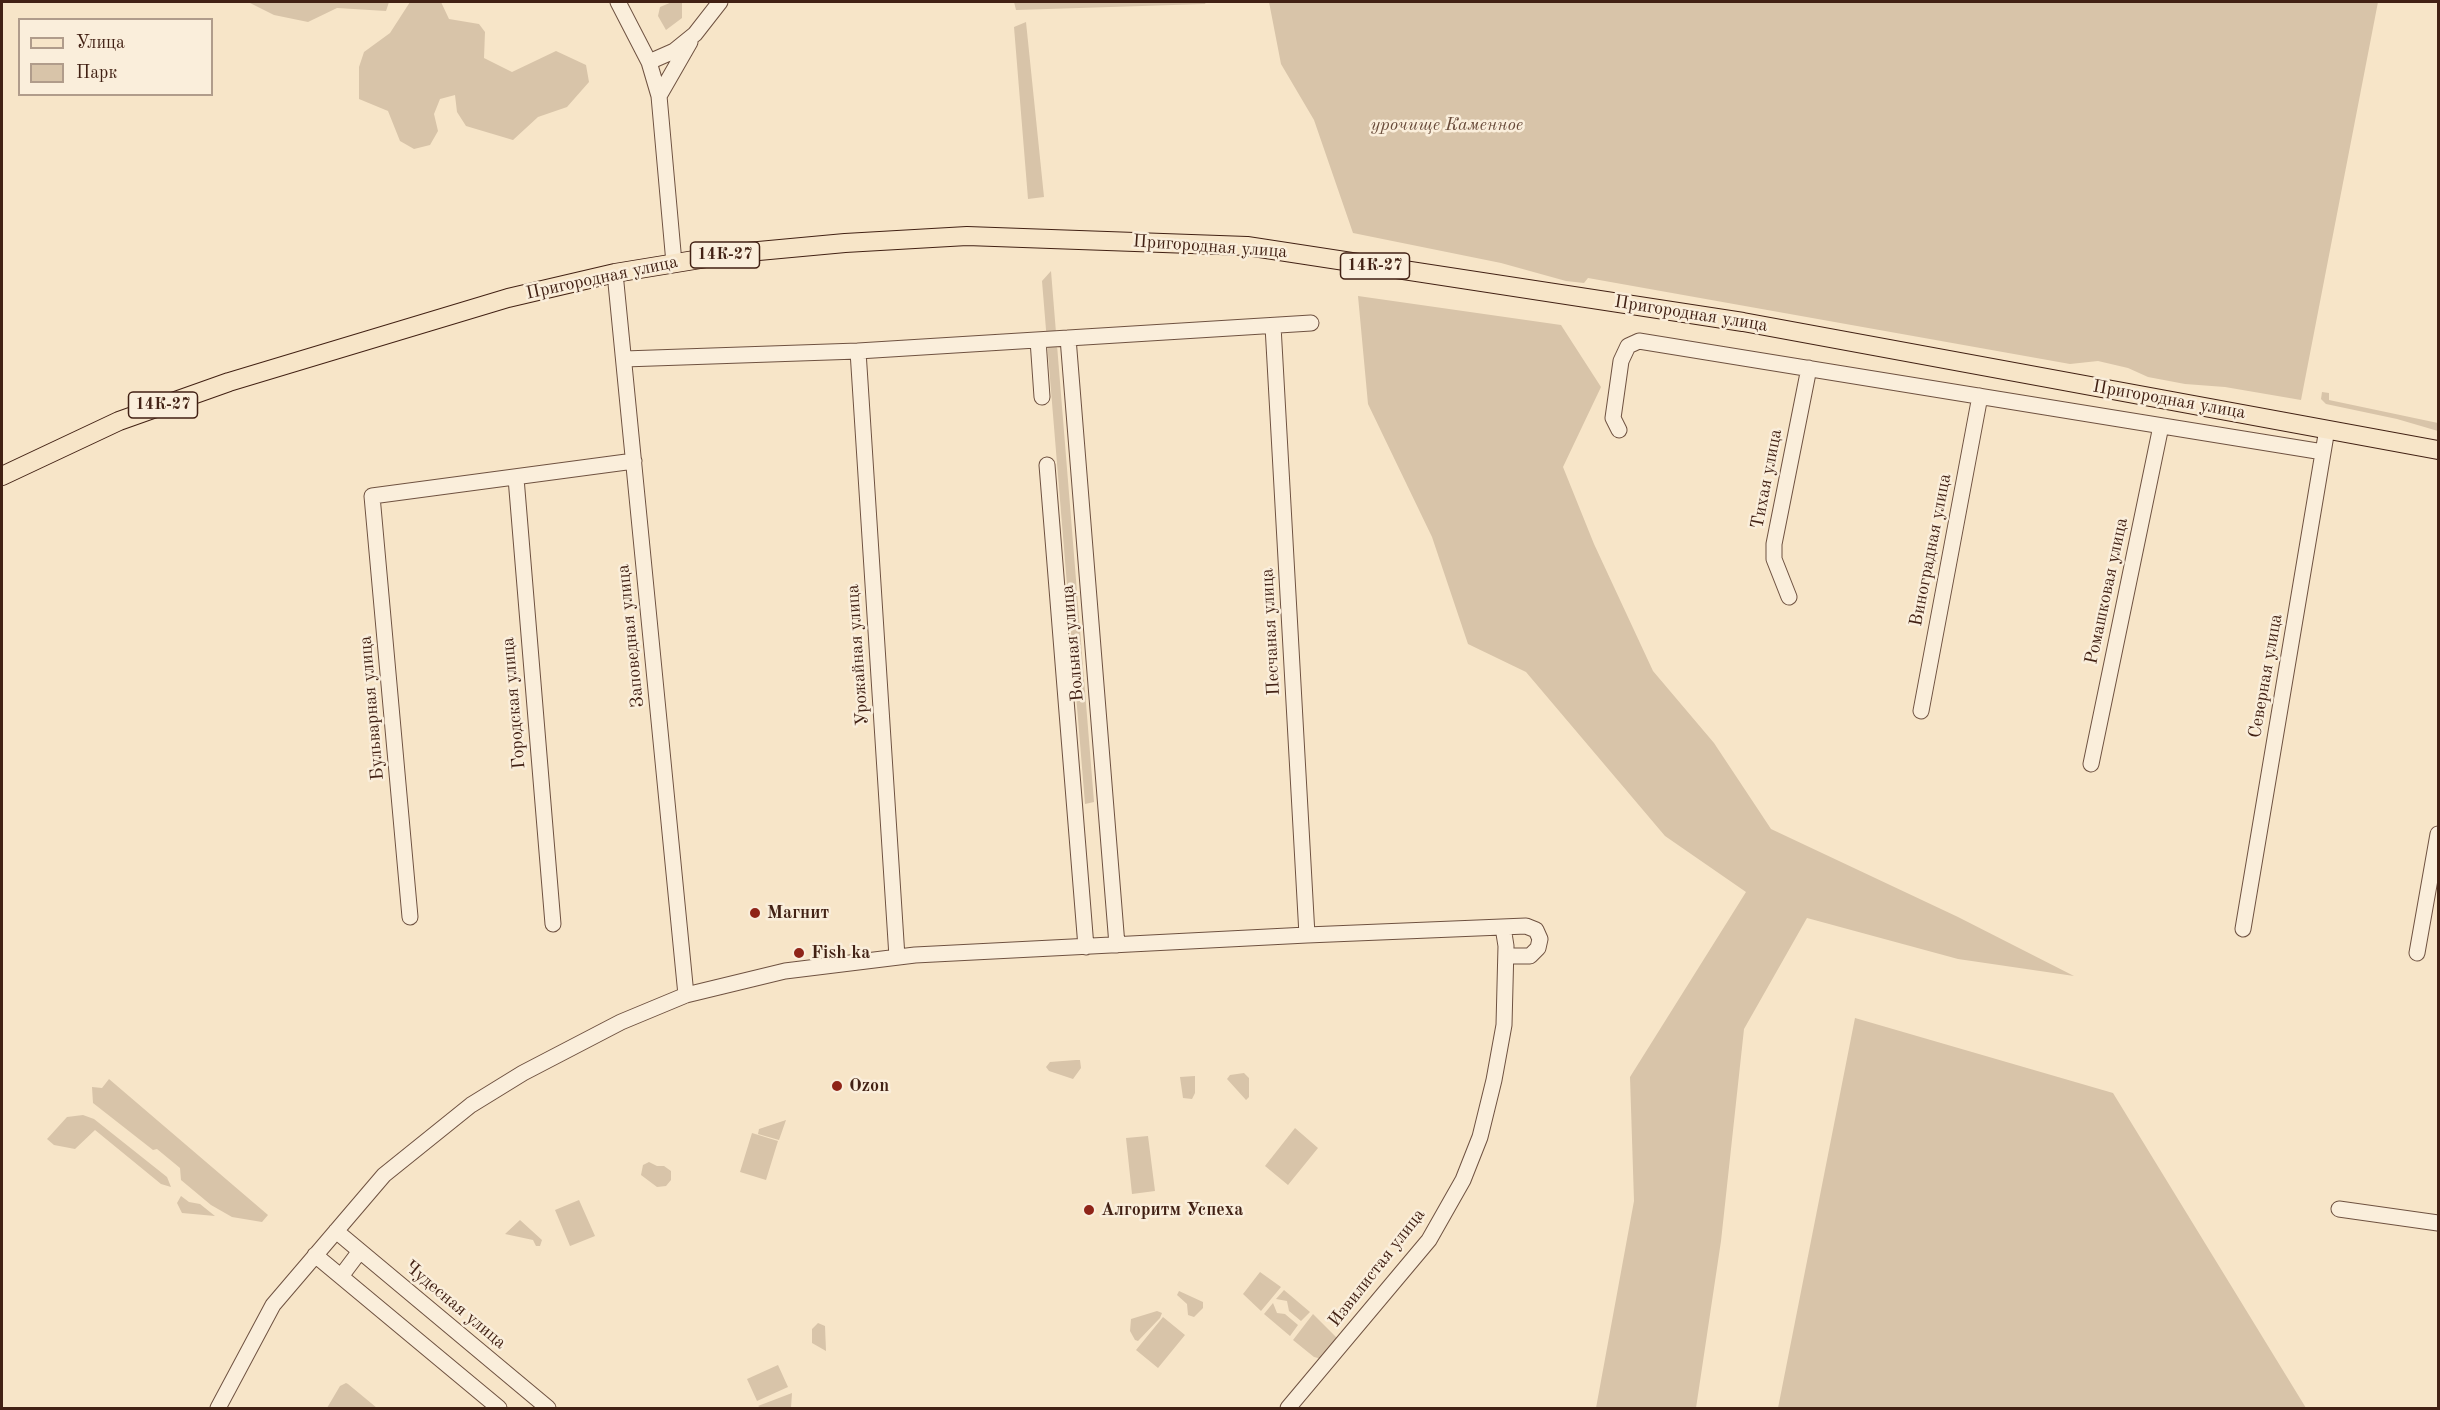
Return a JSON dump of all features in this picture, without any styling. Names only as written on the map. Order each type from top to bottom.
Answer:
[{"type":"main road","name":"Пригородная улица","points":[[2,476],[119,421],[229,382],[508,298],[615,273],[737,253],[967,236],[1247,246],[1743,322],[2439,450]]},
{"type":"street","points":[[618,2],[649,62],[659,96],[674,263]]},
{"type":"street","points":[[659,96],[695,34],[720,2]]},
{"type":"street","points":[[649,62],[674,51],[695,34]]},
{"type":"street","name":"Заповедная улица","points":[[615,273],[686,995]]},
{"type":"street","points":[[624,359],[858,351],[1311,323]]},
{"type":"street","name":"Песчаная улица","points":[[1273,326],[1307,935]]},
{"type":"street","name":"Вольная улица","points":[[1068,339],[1117,945]]},
{"type":"street","points":[[1038,340],[1042,397]]},
{"type":"street","name":"Пригородная улица","points":[[1619,430],[1612,418],[1621,362],[1628,346],[1639,341],[2323,452]]},
{"type":"street","name":"Урожайная улица","points":[[858,351],[897,957]]},
{"type":"street","name":"Тихая улица","points":[[1789,597],[1774,559],[1774,544],[1809,368]]},
{"type":"street","name":"Виноградная улица","points":[[1921,711],[1980,396]]},
{"type":"street","name":"Ромашковая улица","points":[[2091,764],[2161,426]]},
{"type":"street","name":"Северная улица","points":[[2243,928],[2327,429]]},
{"type":"street","points":[[516,478],[634,461]]},
{"type":"street","name":"Вольная улица","points":[[1047,465],[1086,947]]},
{"type":"street","name":"Бульварная улица","points":[[410,917],[372,496],[516,478]]},
{"type":"street","name":"Городская улица","points":[[516,478],[553,924]]},
{"type":"street","points":[[2417,952],[2439,834]]},
{"type":"street","points":[[218,1408],[273,1305],[384,1175],[471,1105],[568,1047],[686,995],[785,971],[897,957],[1307,935],[1526,926],[1536,930],[1540,939],[1538,948],[1530,956],[1506,956]]},
{"type":"street","name":"Извилистая улица","points":[[1288,1408],[1429,1240],[1463,1180],[1480,1137],[1504,1025],[1506,956],[1503,927]]},
{"type":"street","points":[[2339,1209],[2439,1223]]},
{"type":"street","name":"Чудесная улица","points":[[336,1230],[548,1408]]},
{"type":"street","points":[[342,1275],[360,1251]]},
{"type":"street","points":[[315,1255],[342,1275],[499,1408]]},
{"type":"green space","points":[[248,2],[389,2],[386,11],[337,8],[308,22],[274,15]]},
{"type":"green space","points":[[410,2],[441,2],[449,19],[479,24],[485,32],[484,58],[512,72],[556,51],[586,65],[589,82],[567,107],[538,117],[513,140],[466,126],[457,112],[455,95],[440,99],[434,114],[438,131],[430,145],[414,149],[400,141],[388,111],[359,99],[359,67],[364,52],[390,33]]},
{"type":"green space","points":[[672,2],[682,2],[682,18],[666,30],[658,16],[660,7]]},
{"type":"green space","points":[[1014,2],[1206,2],[1205,4],[1016,10]]},
{"type":"green space","name":"урочище Каменное","points":[[1269,2],[2378,2],[2301,400],[2148,377],[2128,368],[2098,361],[2070,364],[1588,278],[1584,283],[1566,281],[1501,263],[1353,233],[1314,120],[1281,64]]},
{"type":"green space","points":[[1026,22],[1044,197],[1028,199],[1014,27]]},
{"type":"green space","points":[[1051,271],[1094,802],[1085,804],[1042,281]]},
{"type":"green space","points":[[1358,296],[1561,325],[1601,387],[1563,467],[1594,544],[1653,671],[1714,743],[1771,829],[1958,917],[2074,976],[1958,959],[1807,918],[1744,1029],[1721,1241],[1696,1408],[1596,1408],[1634,1201],[1630,1077],[1746,892],[1665,836],[1526,672],[1468,644],[1432,537],[1368,404]]},
{"type":"green space","points":[[2322,392],[2329,393],[2329,400],[2438,423],[2438,431],[2397,419],[2326,404],[2321,399]]},
{"type":"green space","points":[[1855,1018],[2113,1093],[2306,1408],[1778,1408]]},
{"type":"green space","points":[[1080,1060],[1081,1068],[1073,1079],[1049,1071],[1046,1067],[1050,1062]]},
{"type":"green space","points":[[1244,1073],[1249,1078],[1249,1097],[1246,1100],[1227,1079],[1230,1075]]},
{"type":"green space","points":[[1195,1076],[1195,1093],[1192,1099],[1183,1098],[1180,1077]]},
{"type":"green space","points":[[109,1079],[268,1215],[262,1222],[232,1217],[211,1205],[181,1180],[180,1168],[93,1103],[92,1087],[102,1088]]},
{"type":"green space","points":[[83,1115],[94,1119],[167,1177],[171,1187],[161,1184],[95,1130],[75,1149],[54,1145],[47,1139],[67,1117]]},
{"type":"green space","points":[[786,1120],[779,1140],[758,1134],[759,1129]]},
{"type":"green space","points":[[1295,1128],[1318,1148],[1288,1185],[1265,1166]]},
{"type":"green space","points":[[752,1133],[778,1141],[766,1180],[740,1172]]},
{"type":"green space","points":[[1148,1136],[1155,1191],[1132,1194],[1126,1138]]},
{"type":"green space","points":[[649,1162],[657,1166],[664,1166],[671,1171],[671,1180],[666,1186],[657,1187],[641,1175],[643,1165]]},
{"type":"green space","points":[[181,1196],[189,1202],[200,1204],[215,1216],[182,1213],[177,1203]]},
{"type":"green space","points":[[579,1200],[595,1236],[570,1246],[555,1210]]},
{"type":"green space","points":[[520,1220],[542,1240],[540,1246],[536,1246],[533,1240],[505,1234]]},
{"type":"green space","points":[[1260,1272],[1281,1287],[1261,1311],[1243,1294]]},
{"type":"green space","points":[[1284,1290],[1310,1312],[1301,1321],[1289,1311],[1287,1301],[1276,1299]]},
{"type":"green space","points":[[1179,1291],[1203,1302],[1203,1308],[1194,1317],[1188,1315],[1187,1304],[1177,1295]]},
{"type":"green space","points":[[1273,1303],[1277,1313],[1285,1314],[1298,1325],[1290,1336],[1264,1314]]},
{"type":"green space","points":[[1157,1311],[1162,1313],[1160,1318],[1138,1341],[1135,1340],[1130,1331],[1131,1319]]},
{"type":"green space","points":[[1313,1314],[1337,1338],[1322,1359],[1314,1357],[1293,1340]]},
{"type":"green space","points":[[1163,1317],[1185,1335],[1158,1368],[1136,1350]]},
{"type":"green space","points":[[818,1323],[825,1326],[826,1351],[812,1343],[812,1329]]},
{"type":"green space","points":[[778,1365],[788,1387],[757,1401],[747,1379]]},
{"type":"green space","points":[[346,1383],[377,1408],[327,1408],[340,1386]]},
{"type":"green space","points":[[792,1393],[791,1408],[761,1408],[758,1406]]},
{"type":"place","name":"Магнит","points":[[755,913]]},
{"type":"place","name":"Fish ka","points":[[799,953]]},
{"type":"place","name":"Ozon","points":[[837,1086]]},
{"type":"place","name":"Алгоритм Успеха","points":[[1089,1210]]}]
